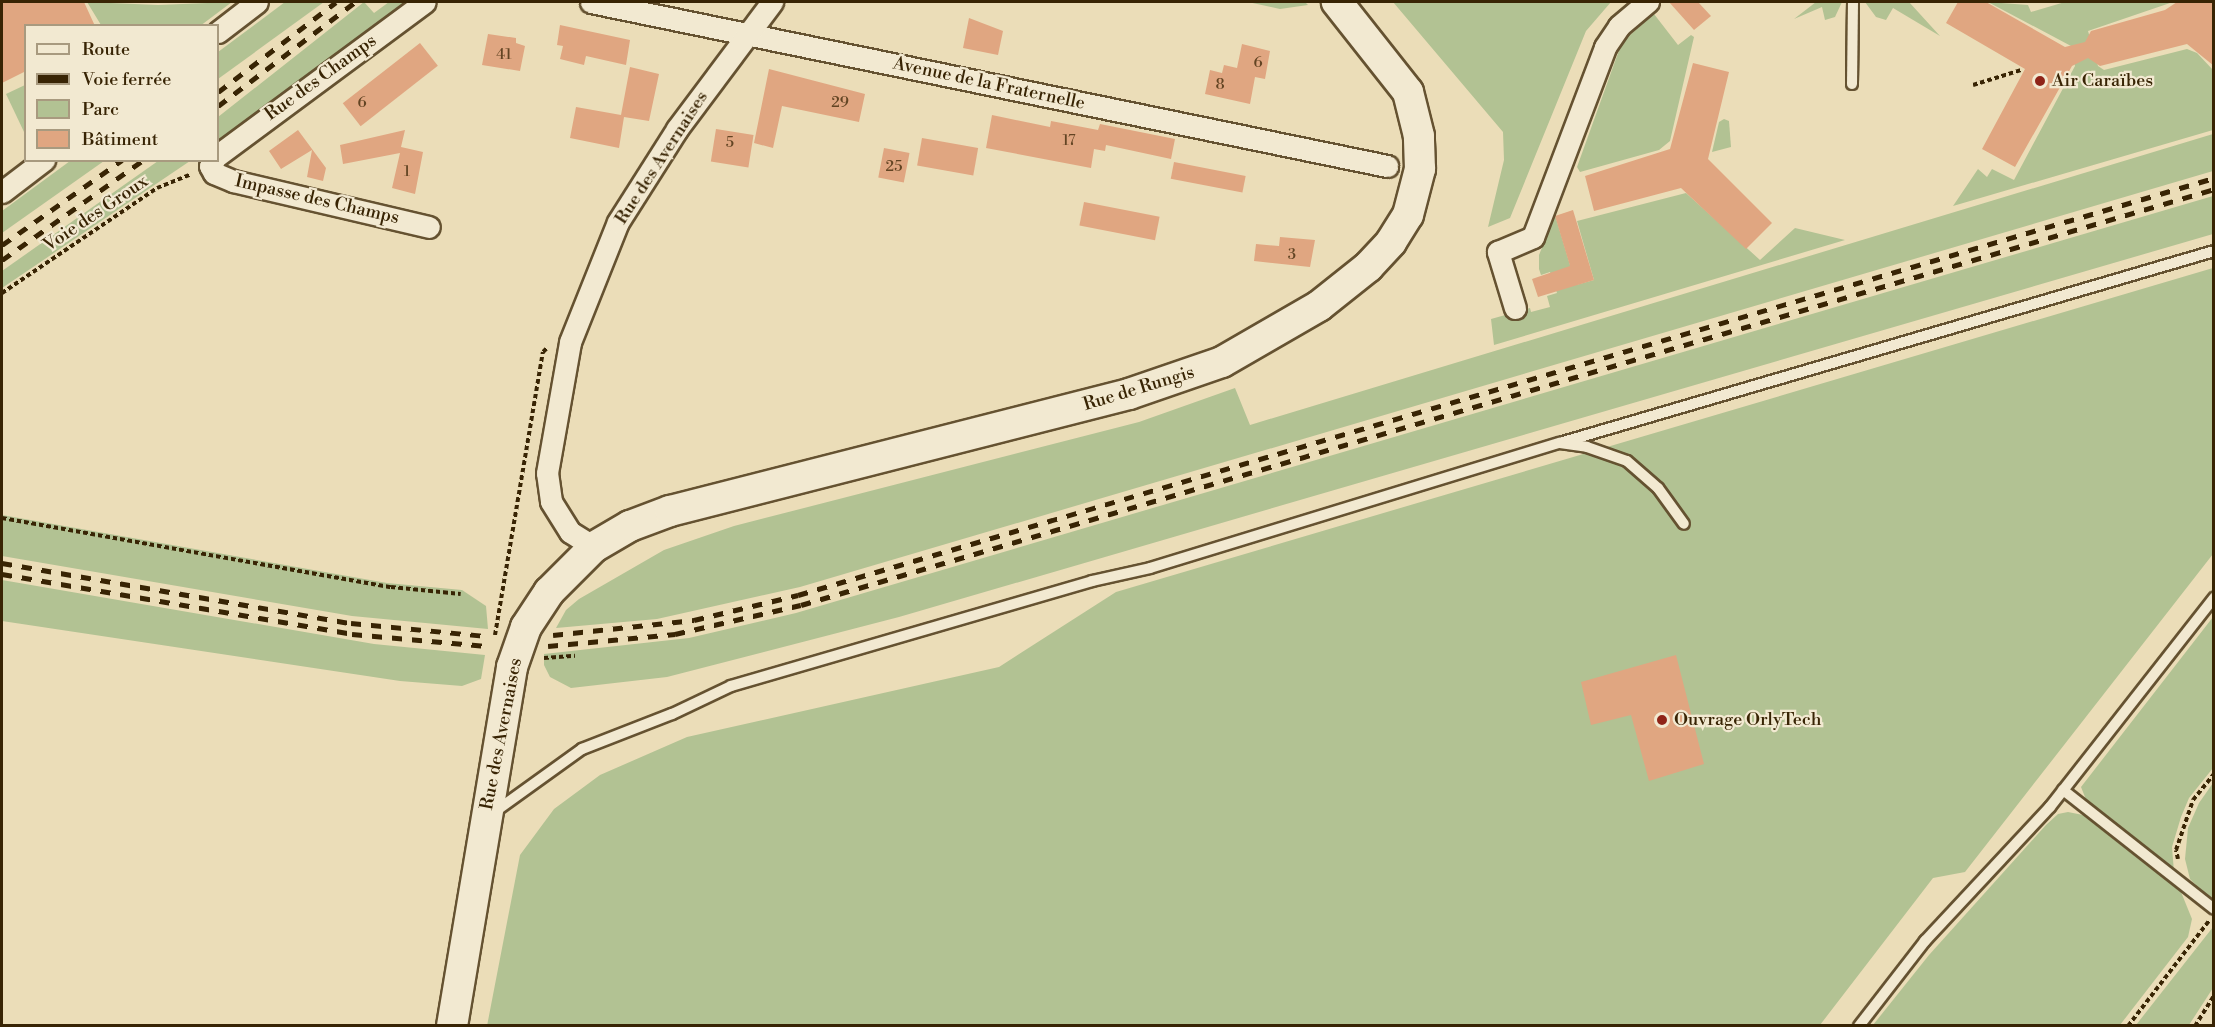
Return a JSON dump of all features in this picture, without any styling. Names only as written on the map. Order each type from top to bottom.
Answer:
[{"type":"main road","name":"Rue de Rungis","points":[[594,548],[630,526],[670,511],[1129,394],[1183,377],[1259,343],[1319,306],[1368,267],[1391,242],[1408,215],[1420,169],[1419,136],[1408,92],[1336,2]]},
{"type":"main road","name":"Rue des Avernaises","points":[[452,1026],[512,667],[526,627],[549,592],[594,548]]},
{"type":"street","points":[[219,31],[257,2]]},
{"type":"street","name":"Rue des Champs","points":[[219,157],[425,2]]},
{"type":"street","name":"Avenue de la Fraternelle","points":[[591,2],[1387,166]]},
{"type":"street","name":"Rue des Avernaises","points":[[594,548],[570,532],[551,501],[547,473],[570,342],[618,222],[677,129],[772,2]]},
{"type":"street","points":[[1515,308],[1498,252],[1533,237],[1605,47],[1619,26],[1648,2]]},
{"type":"street","points":[[2,192],[41,162]]},
{"type":"street","name":"Impasse des Champs","points":[[214,162],[214,173],[233,181],[429,227]]},
{"type":"lane","points":[[1852,84],[1853,2]]},
{"type":"lane","points":[[486,818],[582,749],[672,714],[731,686],[1150,568],[1560,443],[2214,251]]},
{"type":"lane","points":[[1560,443],[1587,447],[1627,461],[1658,488],[1684,524]]},
{"type":"lane","points":[[1859,1026],[1924,941],[2063,790],[2214,598]]},
{"type":"lane","points":[[2063,790],[2214,909]]},
{"type":"path","points":[[1973,84],[2021,70]]},
{"type":"path","name":"Voie des Groux","points":[[2,293],[157,188],[212,162]]},
{"type":"path","points":[[2,518],[391,587],[460,594]]},
{"type":"path","points":[[544,658],[575,656]]},
{"type":"path","points":[[2190,891],[2176,850],[2193,800],[2214,774]]},
{"type":"path","points":[[2128,1026],[2214,916]]},
{"type":"path","points":[[2195,1026],[2214,996]]},
{"type":"green space","points":[[87,2],[158,5],[232,2],[203,24],[100,24]]},
{"type":"green space","points":[[285,2],[324,2],[219,78],[219,51]]},
{"type":"green space","points":[[364,2],[374,13],[389,2],[407,2],[219,140],[219,116]]},
{"type":"green space","points":[[1248,2],[1305,2],[1308,5],[1280,9]]},
{"type":"green space","points":[[1393,2],[1611,2],[1586,31],[1510,218],[1488,227],[1504,160],[1503,132]]},
{"type":"green space","points":[[1816,2],[1842,2],[1835,17],[1825,20],[1822,7],[1794,19]]},
{"type":"green space","points":[[1865,2],[1909,2],[1940,36],[1893,8],[1886,20],[1876,17]]},
{"type":"green space","points":[[1988,2],[2028,5],[2031,12],[2065,2],[2173,2],[2088,31],[2098,66],[2104,70],[2187,49],[2197,53],[2213,70],[2213,130],[1953,206],[1978,169],[1987,177],[1992,169],[2014,180],[2075,66],[2071,46]]},
{"type":"green space","points":[[1654,14],[1678,45],[1691,35],[1694,37],[1670,141],[1659,150],[1580,172],[1577,167],[1622,42]]},
{"type":"green space","points":[[24,85],[24,132],[6,94]]},
{"type":"green space","points":[[1724,119],[1729,121],[1731,147],[1712,152],[1719,122]]},
{"type":"green space","points":[[2213,134],[2213,171],[800,587],[657,619],[556,628],[566,610],[579,599],[664,550],[734,526],[1139,422],[1235,388],[1250,425]]},
{"type":"green space","points":[[69,162],[103,162],[2,233],[2,211]]},
{"type":"green space","points":[[157,162],[189,162],[2,288],[2,271]]},
{"type":"green space","points":[[1686,193],[1760,260],[1795,228],[1845,240],[1494,345],[1491,319],[1530,308],[1531,312],[1550,307],[1547,296],[1557,293],[1550,272],[1541,275],[1539,269],[1539,255],[1555,215],[1576,285],[1594,280],[1577,221]]},
{"type":"green space","points":[[2213,196],[2213,234],[899,617],[667,677],[571,688],[550,677],[544,665],[544,654],[689,638],[796,613]]},
{"type":"green space","points":[[2213,268],[2213,554],[1965,872],[1933,878],[1820,1025],[487,1026],[520,855],[554,809],[600,775],[687,737],[999,667],[1116,592]]},
{"type":"green space","points":[[2,515],[387,583],[462,590],[486,606],[488,629],[352,616],[2,556]]},
{"type":"green space","points":[[2,580],[374,644],[485,655],[481,679],[462,686],[400,681],[2,621]]},
{"type":"green space","points":[[2213,617],[2213,768],[2189,798],[2181,817],[2172,847],[2174,872],[2089,807],[2081,787]]},
{"type":"green space","points":[[2213,783],[2213,903],[2190,879],[2185,859],[2188,828],[2199,803]]},
{"type":"green space","points":[[2068,812],[2083,815],[2181,892],[2192,919],[2188,937],[2120,1025],[1873,1025],[1929,955],[2046,825],[2058,814]]},
{"type":"green space","points":[[2213,927],[2213,988],[2189,1025],[2136,1025]]},
{"type":"building","points":[[2,2],[84,2],[94,24],[24,24],[24,72],[2,83]]},
{"type":"building","points":[[1669,2],[1698,2],[1711,16],[1694,30]]},
{"type":"building","points":[[1958,2],[1986,2],[2065,47],[2085,42],[2091,31],[2165,10],[2177,2],[2214,2],[2214,66],[2187,44],[2100,66],[2088,58],[2072,66],[2015,167],[1982,149],[2025,69],[1946,23]]},
{"type":"building","points":[[969,18],[1003,31],[998,55],[963,48]]},
{"type":"building","points":[[560,25],[630,40],[626,65],[586,56],[584,65],[560,59],[563,46],[557,45]]},
{"type":"building","points":[[488,34],[516,38],[516,43],[525,46],[520,71],[482,65]]},
{"type":"building","points":[[420,43],[438,66],[361,126],[343,103]]},
{"type":"building","points":[[1242,44],[1270,51],[1265,79],[1255,77],[1250,104],[1205,94],[1210,70],[1222,73],[1224,65],[1237,68]]},
{"type":"building","points":[[1693,63],[1729,72],[1708,159],[1772,223],[1746,249],[1681,188],[1594,211],[1585,176],[1670,149]]},
{"type":"building","points":[[630,67],[659,74],[649,121],[624,117],[619,148],[570,138],[576,107],[621,115]]},
{"type":"building","points":[[769,69],[865,94],[859,122],[782,106],[773,148],[754,143]]},
{"type":"building","points":[[992,115],[1050,127],[1051,121],[1098,130],[1100,124],[1175,139],[1171,159],[1106,145],[1105,151],[1094,149],[1091,168],[986,148]]},
{"type":"building","points":[[716,129],[754,135],[748,168],[711,162]]},
{"type":"building","points":[[298,130],[326,168],[323,181],[307,177],[312,150],[281,169],[269,151]]},
{"type":"building","points":[[405,130],[401,147],[423,152],[415,194],[392,188],[400,153],[343,164],[340,145]]},
{"type":"building","points":[[922,138],[978,148],[973,175],[917,166]]},
{"type":"building","points":[[884,148],[910,153],[904,182],[878,177]]},
{"type":"building","points":[[1174,162],[1246,176],[1242,193],[1171,179]]},
{"type":"building","points":[[1084,202],[1160,217],[1155,240],[1079,226]]},
{"type":"building","points":[[1573,210],[1594,280],[1538,297],[1532,279],[1570,266],[1555,216]]},
{"type":"building","points":[[1280,237],[1315,240],[1310,267],[1254,261],[1256,244],[1279,246]]},
{"type":"building","name":"Ouvrage OrlyTech","points":[[1676,655],[1704,764],[1649,781],[1631,715],[1591,725],[1581,682]]},
{"type":"railway","points":[[219,91],[336,2]]},
{"type":"railway","points":[[219,105],[355,2]]},
{"type":"railway","points":[[2,245],[119,162]]},
{"type":"railway","points":[[2,260],[140,162]]},
{"type":"railway","points":[[553,635],[694,620],[798,595],[2214,178]]},
{"type":"railway","points":[[548,646],[675,634],[801,605],[2214,189]]},
{"type":"railway","points":[[2,563],[351,623],[487,636]]},
{"type":"railway","points":[[2,574],[352,634],[486,646]]},
{"type":"place","name":"Air Caraïbes","points":[[2040,81]]},
{"type":"place","name":"Ouvrage OrlyTech","points":[[1662,720]]}]
